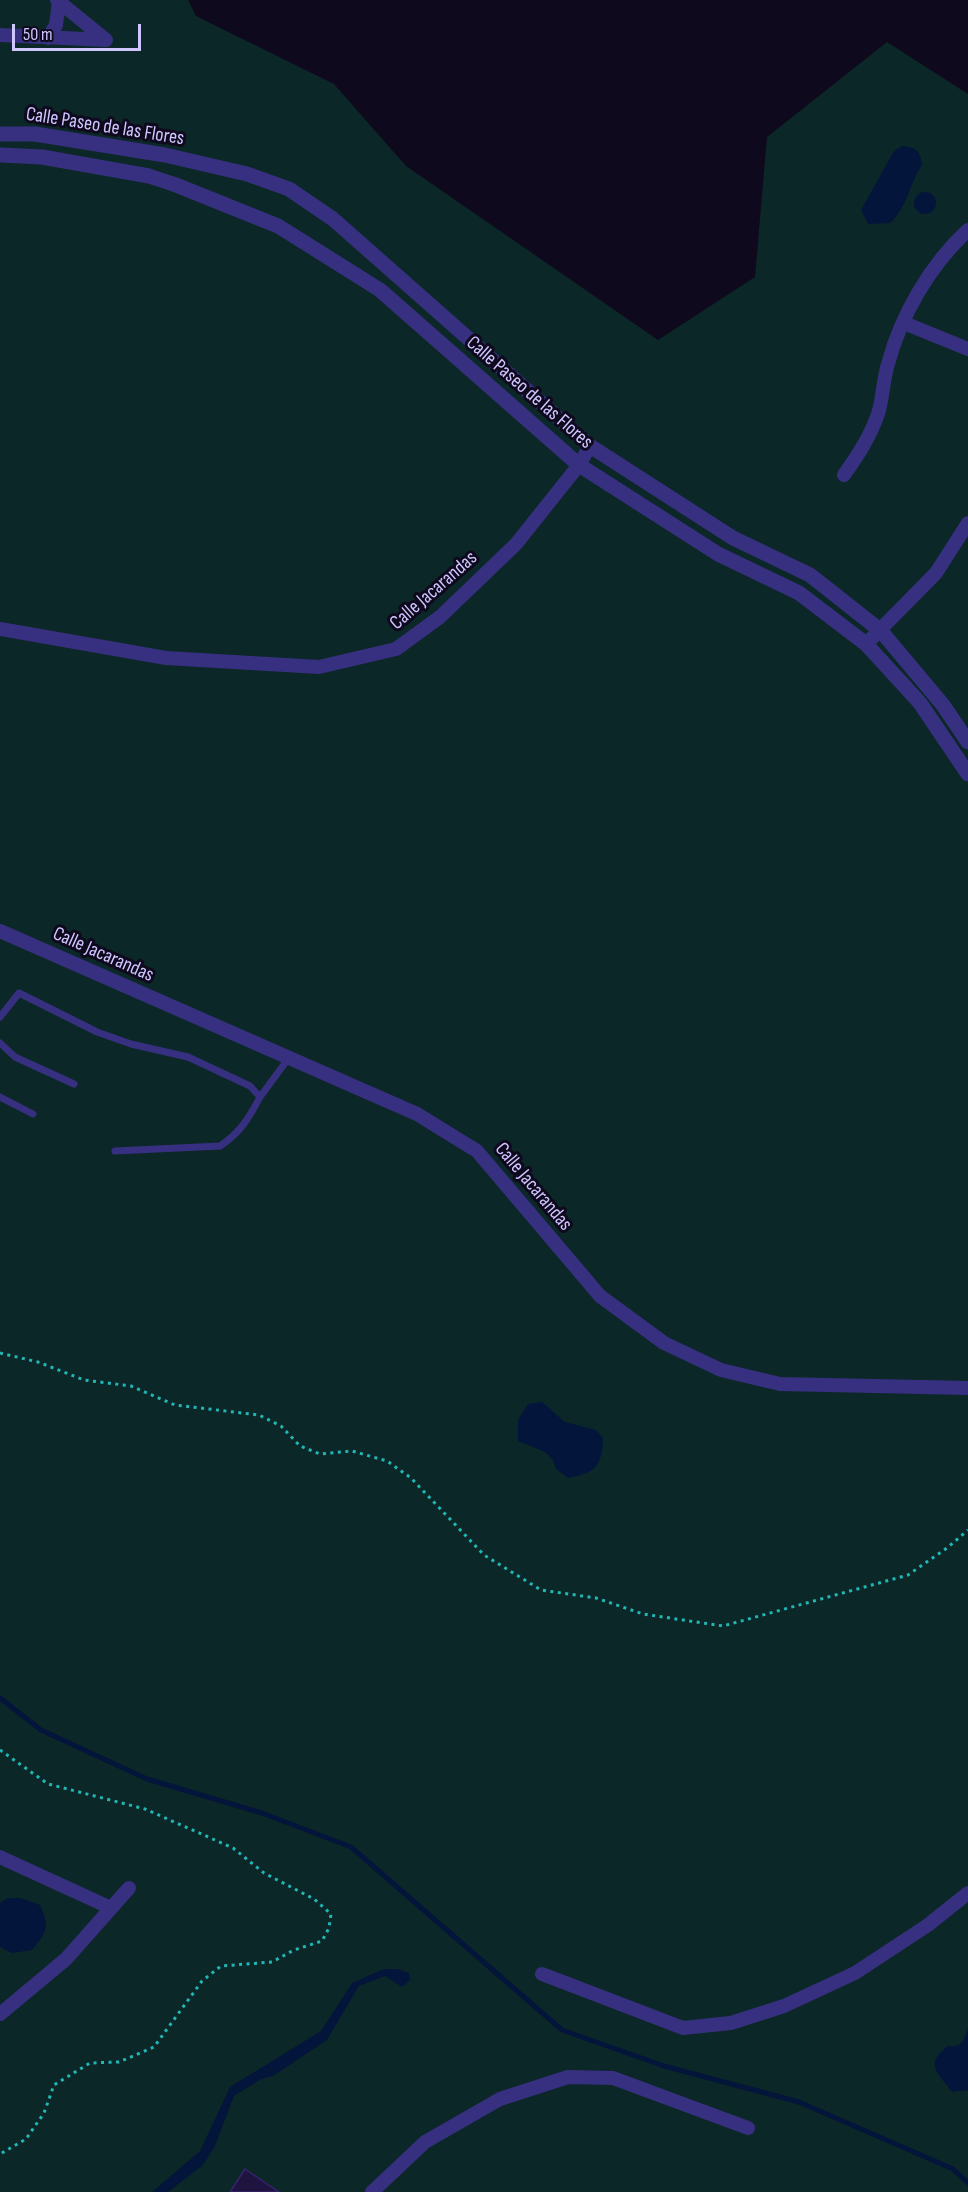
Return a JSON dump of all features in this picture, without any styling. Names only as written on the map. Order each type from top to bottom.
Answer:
[{"type":"street","points":[[48,38],[56,25],[58,1]]},
{"type":"street","points":[[0,35],[106,40],[58,1]]},
{"type":"street","name":"Calle Paseo de las Flores","points":[[0,134],[35,134],[165,155],[247,174],[289,189],[333,219],[590,446],[733,538],[810,575],[882,631],[943,705],[968,742]]},
{"type":"street","name":"Calle Paseo de las Flores","points":[[0,155],[42,157],[149,176],[278,226],[380,290],[579,465],[718,554],[799,592],[866,644],[920,704],[968,774]]},
{"type":"street","points":[[844,474],[865,445],[878,413],[888,363],[916,297],[933,270],[968,230]]},
{"type":"street","points":[[904,323],[968,350]]},
{"type":"street","name":"Calle Jacarandas","points":[[0,628],[166,658],[319,667],[396,649],[440,617],[516,544],[579,465],[590,446]]},
{"type":"street","points":[[866,644],[882,631],[936,573],[968,523]]},
{"type":"street","name":"Calle Jacarandas","points":[[0,931],[417,1114],[477,1151],[600,1296],[664,1343],[721,1370],[780,1384],[968,1388]]},
{"type":"street","points":[[0,1857],[111,1908]]},
{"type":"street","points":[[0,2014],[66,1959],[129,1888]]},
{"type":"street","points":[[542,1974],[683,2028],[732,2023],[784,2006],[855,1972],[928,1925],[968,1893]]},
{"type":"street","points":[[372,2192],[425,2142],[500,2099],[568,2077],[613,2078],[748,2128]]},
{"type":"lane","points":[[0,1017],[19,993],[97,1032],[131,1044],[188,1057],[249,1086],[260,1096]]},
{"type":"lane","points":[[0,1043],[15,1057],[74,1084]]},
{"type":"lane","points":[[115,1151],[220,1146],[234,1137],[246,1124],[260,1096],[288,1059]]},
{"type":"lane","points":[[0,1098],[33,1113]]},
{"type":"path","points":[[0,1353],[38,1362],[84,1380],[131,1386],[175,1405],[259,1414],[281,1426],[300,1446],[320,1454],[352,1451],[387,1461],[411,1478],[484,1555],[541,1590],[596,1598],[643,1614],[723,1626],[908,1575],[948,1548],[968,1530]]},
{"type":"path","points":[[0,1750],[48,1784],[145,1809],[233,1848],[264,1873],[314,1899],[331,1914],[329,1928],[322,1941],[294,1950],[272,1962],[221,1966],[202,1981],[154,2047],[119,2062],[90,2063],[54,2085],[44,2113],[26,2139],[0,2154]]},
{"type":"green space","points":[[0,0],[188,0],[196,16],[334,84],[406,166],[658,340],[755,277],[767,137],[887,42],[968,94],[968,2192],[0,2192]]},
{"type":"water","points":[[902,146],[916,150],[922,165],[896,217],[890,223],[868,224],[861,210],[894,151]]},
{"type":"water","points":[[921,192],[929,192],[936,199],[936,207],[929,214],[921,214],[914,207],[914,199]]},
{"type":"water","points":[[542,1402],[565,1422],[596,1430],[603,1438],[599,1462],[591,1471],[568,1478],[556,1469],[553,1460],[545,1452],[518,1441],[518,1420],[528,1404]]},
{"type":"water","points":[[8,1898],[20,1898],[40,1905],[46,1924],[44,1934],[32,1950],[12,1953],[0,1947],[0,1903]]},
{"type":"water","points":[[384,1969],[397,1969],[409,1973],[410,1980],[402,1987],[385,1976],[359,1986],[327,2040],[273,2076],[261,2079],[234,2096],[215,2146],[203,2165],[168,2192],[152,2192],[200,2151],[230,2087],[321,2031],[352,1983]]},
{"type":"water","points":[[968,2029],[968,2090],[952,2092],[938,2074],[936,2058],[948,2046],[956,2046],[962,2042]]},
{"type":"building","points":[[245,2169],[279,2192],[230,2192]]},
{"type":"waterway","points":[[0,1698],[41,1730],[147,1779],[262,1813],[351,1847],[562,2030],[664,2066],[799,2102],[953,2169],[968,2183]]}]
